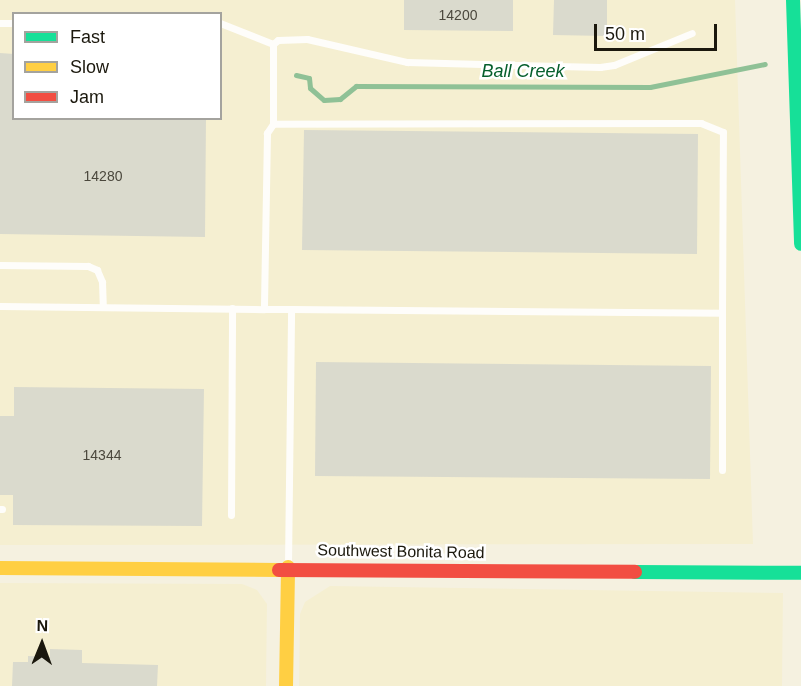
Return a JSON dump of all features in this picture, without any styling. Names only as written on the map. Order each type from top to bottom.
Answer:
[{"type":"main road","points":[[793,0],[801,244]]},
{"type":"main road","points":[[286,686],[288,567]]},
{"type":"main road","name":"Southwest Bonita Road","points":[[0,568],[288,567],[801,573]]},
{"type":"lane","points":[[222,24],[273,44]]},
{"type":"lane","points":[[273,44],[278,40],[307,39],[407,62],[600,67],[614,65],[692,33]]},
{"type":"lane","points":[[264,309],[267,133],[273,124],[273,44]]},
{"type":"lane","points":[[273,124],[701,123],[723,132],[722,470]]},
{"type":"lane","points":[[0,265],[88,266],[98,270],[102,282],[103,307]]},
{"type":"lane","points":[[0,306],[722,313]]},
{"type":"lane","points":[[231,515],[232,308]]},
{"type":"lane","points":[[288,567],[291,309]]},
{"type":"shaded area","points":[[0,0],[735,0],[753,544],[0,545]]},
{"type":"shaded area","points":[[0,583],[242,584],[257,590],[267,604],[266,686],[0,686]]},
{"type":"shaded area","points":[[330,586],[783,593],[782,686],[299,686],[300,614],[305,602]]},
{"type":"building","points":[[404,0],[513,0],[513,31],[404,30]]},
{"type":"building","points":[[554,0],[607,0],[607,36],[553,35]]},
{"type":"building","points":[[0,53],[12,54],[12,120],[206,120],[205,237],[0,234]]},
{"type":"building","points":[[304,130],[698,134],[697,254],[302,250]]},
{"type":"building","points":[[316,362],[711,366],[710,479],[315,476]]},
{"type":"building","points":[[14,387],[204,389],[202,526],[13,525],[13,495],[0,495],[0,416],[14,416]]},
{"type":"building","points":[[50,649],[82,650],[82,663],[158,665],[157,686],[12,686],[13,662],[28,662],[28,656],[50,657]]},
{"type":"waterway","name":"Ball Creek","points":[[296,75],[309,78],[310,88],[324,100],[340,99],[356,86],[650,87],[765,64]]},
{"type":"traffic: fast","points":[[793,0],[801,244]]},
{"type":"traffic: fast","points":[[635,572],[801,573]]},
{"type":"traffic: slow","points":[[286,686],[288,567]]},
{"type":"traffic: slow","points":[[0,568],[279,570]]},
{"type":"traffic: jam","points":[[279,570],[635,572]]}]
